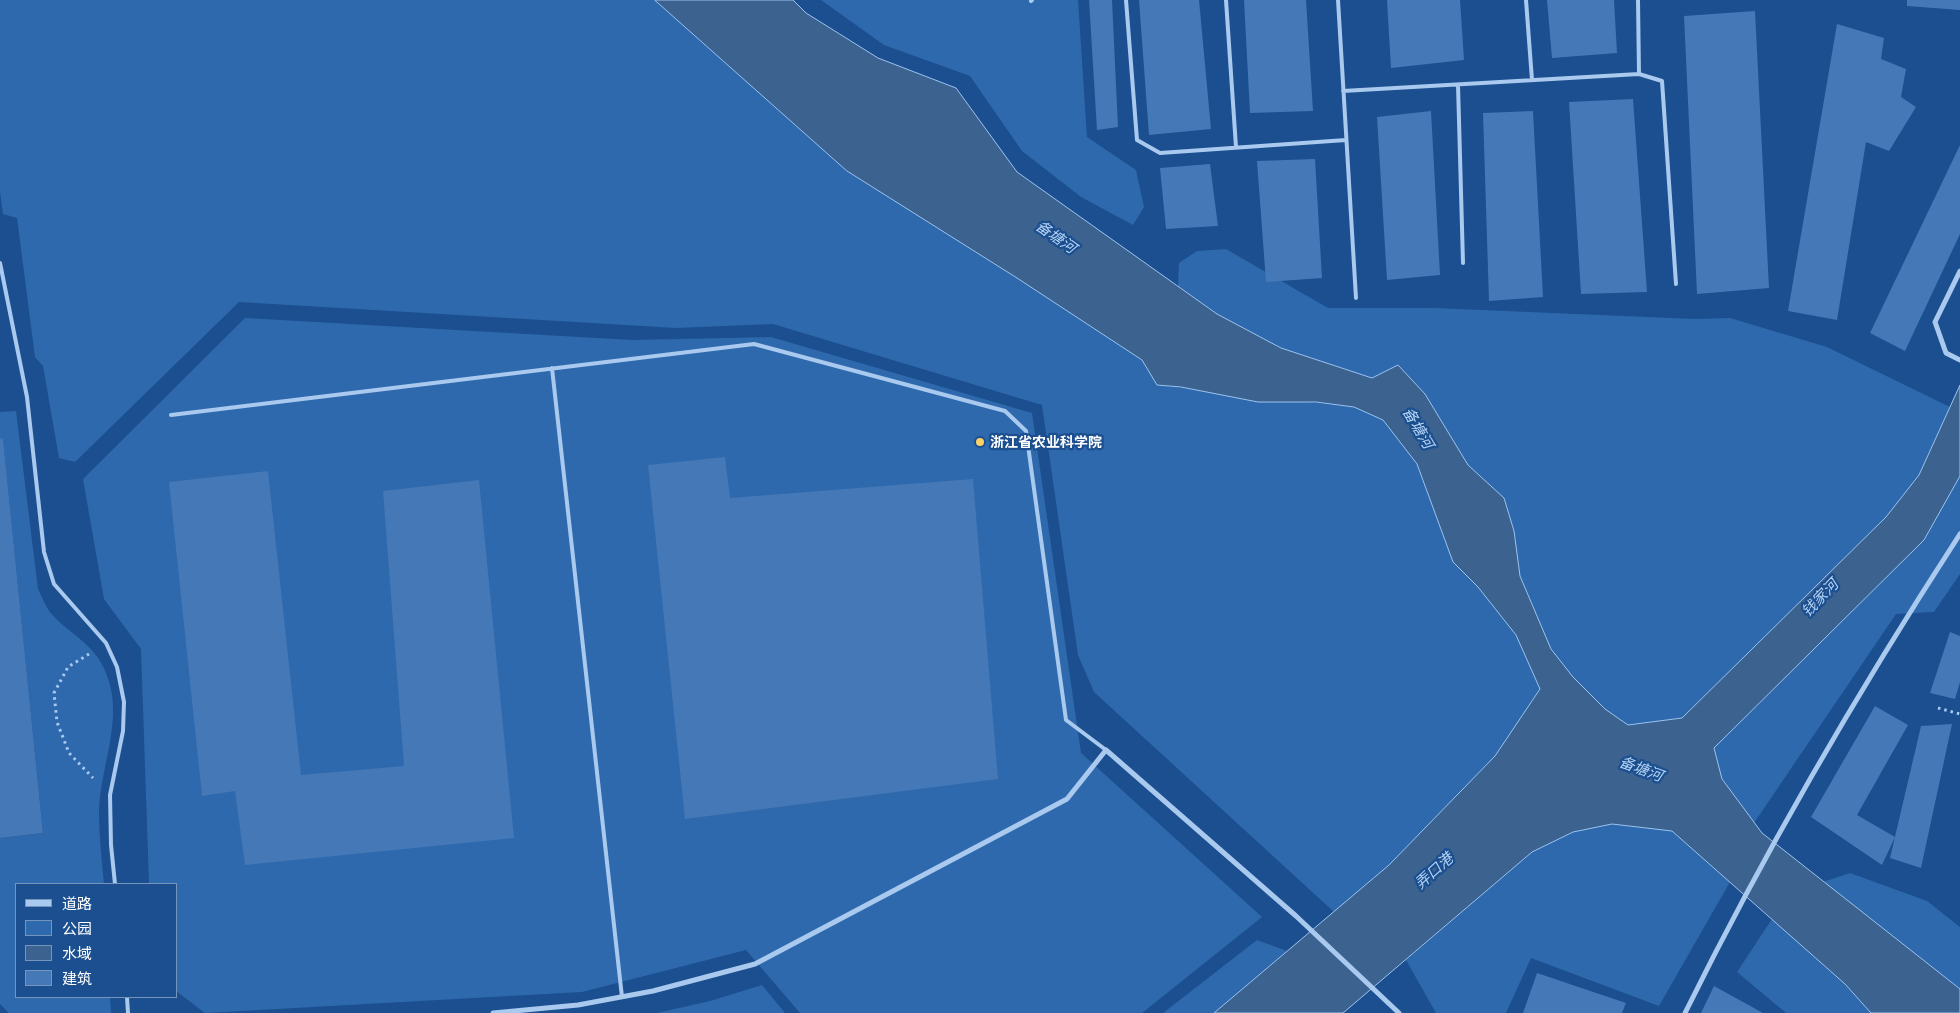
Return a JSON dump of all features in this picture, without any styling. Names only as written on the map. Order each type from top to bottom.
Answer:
[{"type":"street","points":[[1960,271],[1935,322],[1946,353],[1960,360]]},
{"type":"street","points":[[1685,1013],[1729,924],[1898,629],[1960,534]]},
{"type":"street","points":[[493,1013],[578,1005],[622,997],[653,991],[756,964],[1067,799],[1106,750],[1296,916],[1399,1013]]},
{"type":"lane","points":[[1126,0],[1137,140],[1160,153],[1346,140]]},
{"type":"lane","points":[[1226,0],[1236,148]]},
{"type":"lane","points":[[1338,0],[1356,298]]},
{"type":"lane","points":[[1526,0],[1532,80]]},
{"type":"lane","points":[[1638,0],[1638,74]]},
{"type":"lane","points":[[1344,91],[1638,74],[1662,81],[1676,284]]},
{"type":"lane","points":[[1458,85],[1462,263]]},
{"type":"lane","points":[[0,263],[27,397],[44,552],[54,584],[106,643],[117,667],[124,702],[123,731],[110,795],[111,845],[115,883]]},
{"type":"lane","points":[[171,415],[754,344],[1004,411],[1026,431],[1066,720],[1106,750]]},
{"type":"lane","points":[[552,368],[622,997]]},
{"type":"lane","points":[[127,998],[128,1013]]},
{"type":"path","points":[[106,643],[68,667],[54,693],[57,722],[69,753],[110,795]]},
{"type":"path","points":[[1938,708],[1960,714]]},
{"type":"green space","points":[[0,0],[655,0],[847,171],[1017,278],[1142,360],[1157,385],[1354,407],[1383,420],[1417,464],[1453,562],[1478,587],[1516,635],[1540,689],[1495,756],[1389,865],[1334,912],[1094,692],[1078,655],[1042,405],[773,324],[676,328],[239,302],[75,462],[59,458],[43,366],[35,357],[17,218],[3,214],[0,192]]},
{"type":"green space","points":[[821,0],[1078,0],[1087,137],[1136,170],[1144,207],[1133,225],[1081,197],[1022,151],[970,76],[884,45]]},
{"type":"green space","points":[[1226,249],[1328,308],[1434,308],[1695,319],[1730,318],[1827,347],[1950,407],[1919,475],[1886,517],[1682,718],[1628,725],[1605,709],[1573,677],[1551,649],[1520,576],[1514,531],[1504,498],[1468,465],[1425,394],[1398,365],[1373,378],[1281,348],[1217,314],[1178,286],[1179,263],[1197,251]]},
{"type":"green space","points":[[245,318],[632,340],[771,337],[1032,413],[1081,753],[1262,917],[1142,1013],[800,1013],[746,950],[582,992],[205,1013],[178,993],[178,883],[149,883],[141,649],[104,599],[83,479]]},
{"type":"green space","points":[[16,411],[38,589],[50,612],[88,646],[101,662],[111,690],[113,707],[110,742],[100,795],[99,812],[104,883],[15,883],[15,998],[110,998],[111,1013],[9,1013],[0,1004],[0,838],[43,833],[3,439],[0,439],[0,412]]},
{"type":"green space","points":[[1960,476],[1960,574],[1934,612],[1896,614],[1754,823],[1722,779],[1714,748],[1924,540]]},
{"type":"green space","points":[[1612,824],[1672,831],[1730,882],[1659,1006],[1531,958],[1506,1013],[1436,1013],[1406,960],[1532,852],[1573,832]]},
{"type":"green space","points":[[1850,873],[1927,901],[1960,927],[1960,989],[1823,882]]},
{"type":"green space","points":[[1772,919],[1845,984],[1871,1013],[1786,1013],[1737,972]]},
{"type":"green space","points":[[1257,940],[1287,951],[1214,1013],[1163,1013]]},
{"type":"green space","points":[[762,985],[785,1013],[657,1013],[710,1001]]},
{"type":"water","points":[[655,0],[793,0],[806,13],[878,58],[956,88],[1017,172],[1217,314],[1281,348],[1372,378],[1398,365],[1425,394],[1468,465],[1504,498],[1514,531],[1520,576],[1551,649],[1573,677],[1605,709],[1628,725],[1682,718],[1886,517],[1919,475],[1960,385],[1960,476],[1924,540],[1714,748],[1722,779],[1762,833],[1960,989],[1960,1013],[1871,1013],[1845,984],[1672,831],[1612,824],[1573,832],[1532,852],[1343,1013],[1214,1013],[1389,865],[1495,756],[1540,689],[1516,635],[1478,587],[1453,562],[1417,464],[1383,420],[1354,407],[1316,402],[1258,402],[1181,387],[1157,385],[1142,360],[1017,278],[847,171]]},
{"type":"building","points":[[1089,0],[1112,0],[1118,127],[1097,130]]},
{"type":"building","points":[[1139,0],[1199,0],[1211,129],[1149,135]]},
{"type":"building","points":[[1244,0],[1306,0],[1313,111],[1250,113]]},
{"type":"building","points":[[1387,0],[1460,0],[1464,60],[1391,68]]},
{"type":"building","points":[[1547,0],[1614,0],[1617,53],[1552,58]]},
{"type":"building","points":[[1907,0],[1960,0],[1960,10],[1907,6]]},
{"type":"building","points":[[1755,11],[1769,288],[1697,294],[1684,16]]},
{"type":"building","points":[[1837,24],[1884,38],[1881,59],[1906,69],[1901,97],[1916,107],[1889,151],[1866,142],[1837,320],[1788,311]]},
{"type":"building","points":[[1633,99],[1647,292],[1581,294],[1569,102]]},
{"type":"building","points":[[1431,111],[1440,275],[1387,280],[1377,117]]},
{"type":"building","points":[[1533,111],[1543,297],[1489,301],[1483,113]]},
{"type":"building","points":[[1960,145],[1960,234],[1905,351],[1870,333]]},
{"type":"building","points":[[1315,159],[1322,278],[1266,282],[1257,161]]},
{"type":"building","points":[[1210,164],[1218,226],[1166,229],[1160,168]]},
{"type":"building","points":[[3,438],[43,833],[0,838],[0,439]]},
{"type":"building","points":[[725,457],[730,498],[973,479],[998,779],[685,819],[648,465]]},
{"type":"building","points":[[268,471],[301,775],[404,766],[383,491],[479,480],[514,838],[245,865],[235,791],[202,796],[169,482]]},
{"type":"building","points":[[1950,632],[1960,636],[1960,682],[1955,699],[1930,693]]},
{"type":"building","points":[[1875,706],[1908,725],[1857,815],[1895,837],[1882,865],[1811,817]]},
{"type":"building","points":[[1952,724],[1921,868],[1890,858],[1921,726]]},
{"type":"building","points":[[1537,973],[1626,1003],[1622,1013],[1523,1013]]},
{"type":"building","points":[[1714,986],[1763,1013],[1701,1013]]},
{"type":"place","name":"浙江省农业科学院","points":[[980,442]]},
{"type":"water label","name":"备塘河","points":[[1056,237]]},
{"type":"water label","name":"备塘河","points":[[1418,428]]},
{"type":"water label","name":"钱家河","points":[[1820,598]]},
{"type":"water label","name":"备塘河","points":[[1641,769]]},
{"type":"water label","name":"弄口港","points":[[1434,871]]}]
